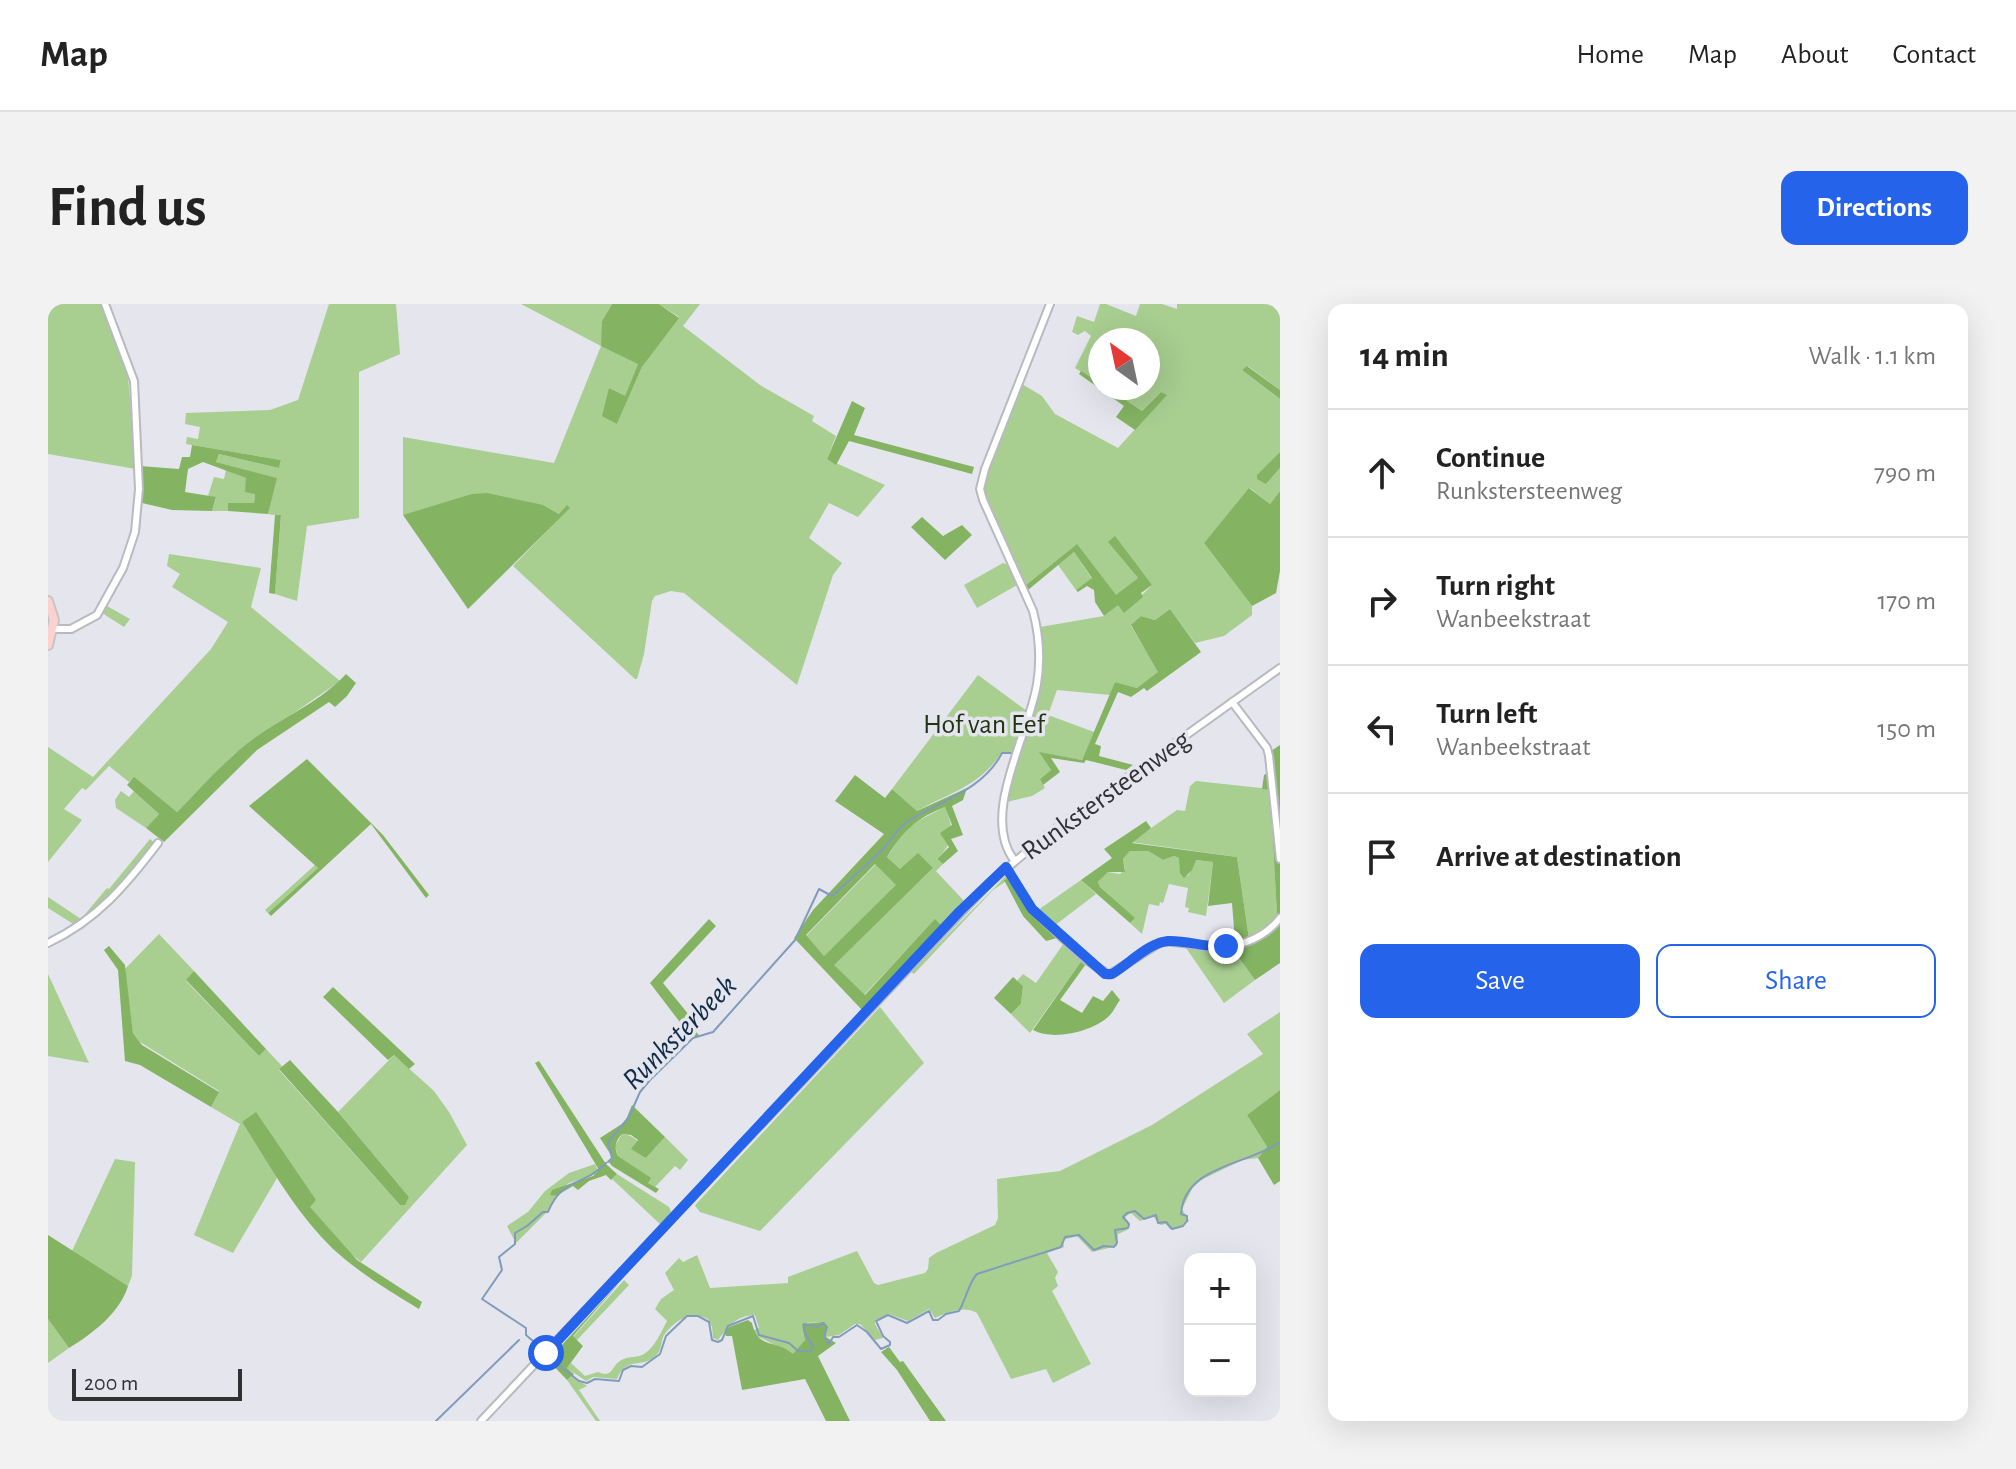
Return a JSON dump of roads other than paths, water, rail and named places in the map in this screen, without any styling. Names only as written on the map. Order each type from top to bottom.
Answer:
[{"type":"main road","points":[[48,601],[53,613],[53,629],[48,645]]},
{"type":"street","points":[[53,629],[71,629],[97,615],[123,568],[135,532],[139,489],[134,381],[105,304]]},
{"type":"street","points":[[1014,860],[1004,841],[1001,816],[1038,682],[1037,626],[980,489],[985,469],[1050,304]]},
{"type":"street","name":"Runkstersteenweg","points":[[481,1421],[960,911],[1006,867],[1280,668]]},
{"type":"street","points":[[1232,702],[1267,748],[1280,859]]},
{"type":"street","points":[[48,943],[79,928],[96,914],[158,843]]},
{"type":"street","points":[[1006,867],[1021,894],[1039,916],[1085,959],[1109,975],[1161,942],[1211,948],[1226,946],[1264,935],[1280,918]]},
{"type":"waterway","name":"Runksterbeek","points":[[797,936],[819,889],[832,896],[883,849],[904,824],[973,785],[994,766],[1002,753],[1012,753]]},
{"type":"waterway","name":"Runksterbeek","points":[[608,1162],[612,1158],[608,1142],[629,1117],[640,1092],[650,1080],[693,1038],[713,1032],[796,939]]},
{"type":"waterway","points":[[551,1359],[579,1381],[619,1381],[623,1370],[631,1366],[642,1367],[660,1354],[666,1336],[687,1316],[698,1316],[709,1322],[712,1340],[718,1342],[728,1326],[753,1316],[759,1335],[789,1343],[798,1351],[811,1351],[813,1345],[806,1336],[804,1324],[818,1327],[823,1323],[827,1327],[824,1337],[829,1344],[833,1337],[839,1337],[857,1325],[881,1349],[890,1342],[883,1336],[876,1321],[888,1315],[907,1323],[929,1311],[933,1320],[938,1320],[959,1311],[977,1274],[1061,1247],[1065,1237],[1079,1235],[1094,1250],[1104,1246],[1114,1247],[1117,1243],[1115,1230],[1128,1228],[1129,1224],[1123,1217],[1135,1211],[1144,1219],[1156,1215],[1158,1223],[1166,1222],[1172,1229],[1183,1226],[1187,1216],[1181,1214],[1185,1198],[1193,1185],[1220,1168],[1280,1142]]},
{"type":"waterway","name":"Runksterbeek","points":[[541,1348],[526,1335],[526,1328],[482,1299],[502,1270],[499,1257],[515,1244],[515,1233],[543,1212],[548,1212],[566,1187],[589,1176],[606,1163]]},
{"type":"waterway","points":[[436,1421],[519,1340]]},
{"type":"park label","name":"Hof van Eef","points":[[984,723]]}]
